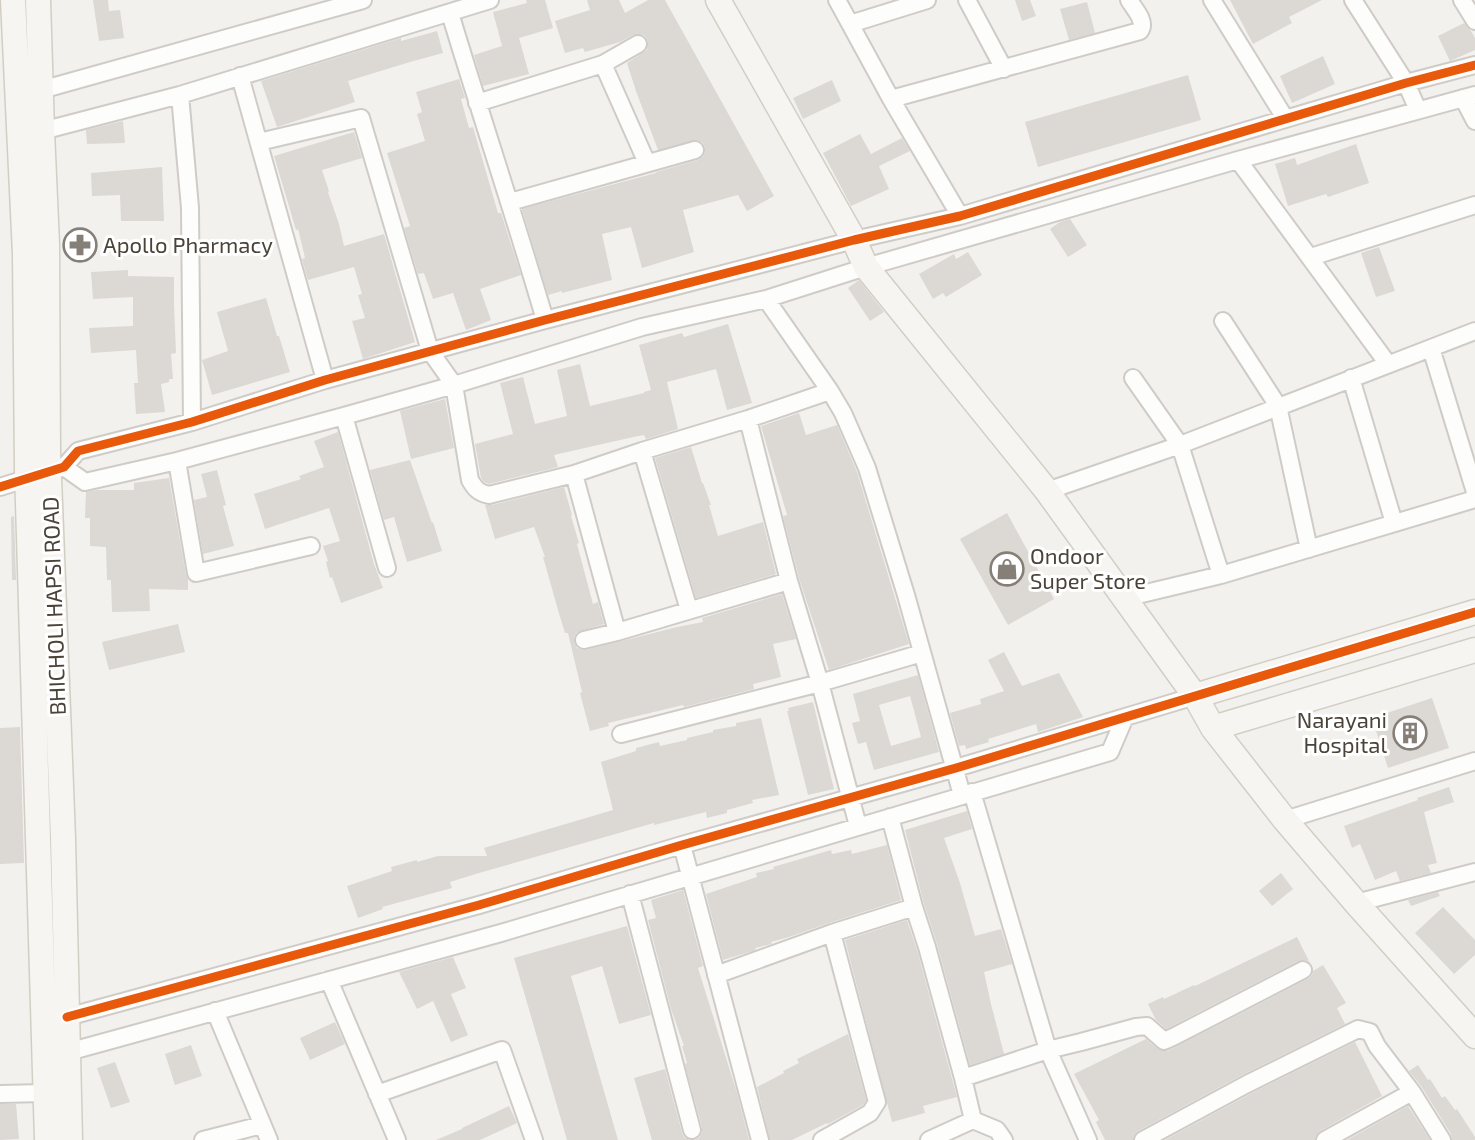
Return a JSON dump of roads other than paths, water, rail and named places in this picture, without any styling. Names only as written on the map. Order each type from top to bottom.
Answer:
[{"type":"street","points":[[14,0],[8,67],[47,472],[45,1094],[47,1140]]},
{"type":"street","name":"BHICHOLI HAPSI ROAD","points":[[38,0],[47,244],[47,472],[63,837],[70,1140]]},
{"type":"street","points":[[41,90],[363,0]]},
{"type":"street","points":[[42,131],[180,95],[490,0]]},
{"type":"street","points":[[718,0],[854,240],[866,267],[1047,491],[1195,696],[1213,728],[1285,820],[1475,1036]]},
{"type":"street","points":[[837,0],[891,99],[960,216]]},
{"type":"street","points":[[850,24],[927,0]]},
{"type":"street","points":[[967,0],[1004,69]]},
{"type":"street","points":[[891,99],[1140,31],[1143,27],[1142,21],[1129,0]]},
{"type":"street","points":[[1212,0],[1285,118]]},
{"type":"street","points":[[1353,0],[1406,83],[1418,110]]},
{"type":"street","points":[[1462,0],[1475,21]]},
{"type":"street","points":[[450,13],[545,320]]},
{"type":"street","points":[[477,102],[603,64],[638,44]]},
{"type":"street","points":[[603,64],[647,163]]},
{"type":"street","points":[[0,487],[47,472],[78,451],[192,422],[325,380],[854,240],[960,216],[1285,118],[1475,65]]},
{"type":"street","points":[[240,76],[325,380]]},
{"type":"street","points":[[180,95],[190,208],[192,422]]},
{"type":"street","points":[[47,472],[85,482],[177,461],[454,385],[642,327],[766,299],[866,267],[1469,96],[1475,121]]},
{"type":"street","points":[[259,142],[361,118],[430,351],[454,385],[470,480],[480,494],[489,495],[574,474],[830,391]]},
{"type":"street","points":[[510,202],[695,150]]},
{"type":"street","points":[[1238,160],[1388,364]]},
{"type":"street","points":[[1311,257],[1475,205]]},
{"type":"street","points":[[766,299],[830,391],[843,413],[867,468],[956,768],[967,794],[1048,1050],[1088,1140]]},
{"type":"street","points":[[1223,321],[1278,406],[1310,549]]},
{"type":"street","points":[[1047,491],[1180,444],[1475,331]]},
{"type":"street","points":[[1431,348],[1475,492]]},
{"type":"street","points":[[1133,378],[1180,444],[1221,574]]},
{"type":"street","points":[[1351,378],[1394,523]]},
{"type":"street","points":[[344,416],[387,568]]},
{"type":"street","points":[[748,419],[789,581],[820,683],[858,826]]},
{"type":"street","points":[[642,451],[689,610]]},
{"type":"street","points":[[177,461],[196,573],[311,546]]},
{"type":"street","points":[[574,474],[617,632]]},
{"type":"street","points":[[1125,598],[1310,549],[1475,499]]},
{"type":"street","points":[[584,640],[789,581]]},
{"type":"street","points":[[67,1017],[479,905],[956,768],[1475,612]]},
{"type":"street","points":[[1213,728],[1475,650]]},
{"type":"street","points":[[621,734],[820,683],[922,653]]},
{"type":"street","points":[[68,1052],[501,933],[1110,752],[1125,717]]},
{"type":"street","points":[[1285,820],[1475,761]]},
{"type":"street","points":[[890,817],[973,1120]]},
{"type":"street","points":[[682,845],[760,1140]]},
{"type":"street","points":[[1356,903],[1475,872]]},
{"type":"street","points":[[630,894],[692,1130]]},
{"type":"street","points":[[716,975],[832,933],[914,907]]},
{"type":"street","points":[[822,1140],[870,1113],[877,1102],[832,933]]},
{"type":"street","points":[[963,1078],[1048,1050],[1136,1027],[1147,1026],[1164,1041],[1303,970]]},
{"type":"street","points":[[328,980],[397,1140]]},
{"type":"street","points":[[203,1140],[265,1132],[215,1011]]},
{"type":"street","points":[[1143,1140],[1247,1084],[1358,1029],[1370,1032],[1377,1046],[1412,1092],[1442,1140]]},
{"type":"street","points":[[377,1094],[502,1050],[534,1140]]},
{"type":"street","points":[[1324,1140],[1412,1092]]},
{"type":"street","points":[[0,1094],[45,1094]]},
{"type":"street","points":[[930,1140],[973,1120],[997,1130],[1004,1140]]},
{"type":"place","name":"Apollo Pharmacy","points":[[80,245]]},
{"type":"place","name":"Ondoor Super Store","points":[[1007,569]]},
{"type":"place","name":"Narayani Hospital","points":[[1410,733]]}]
